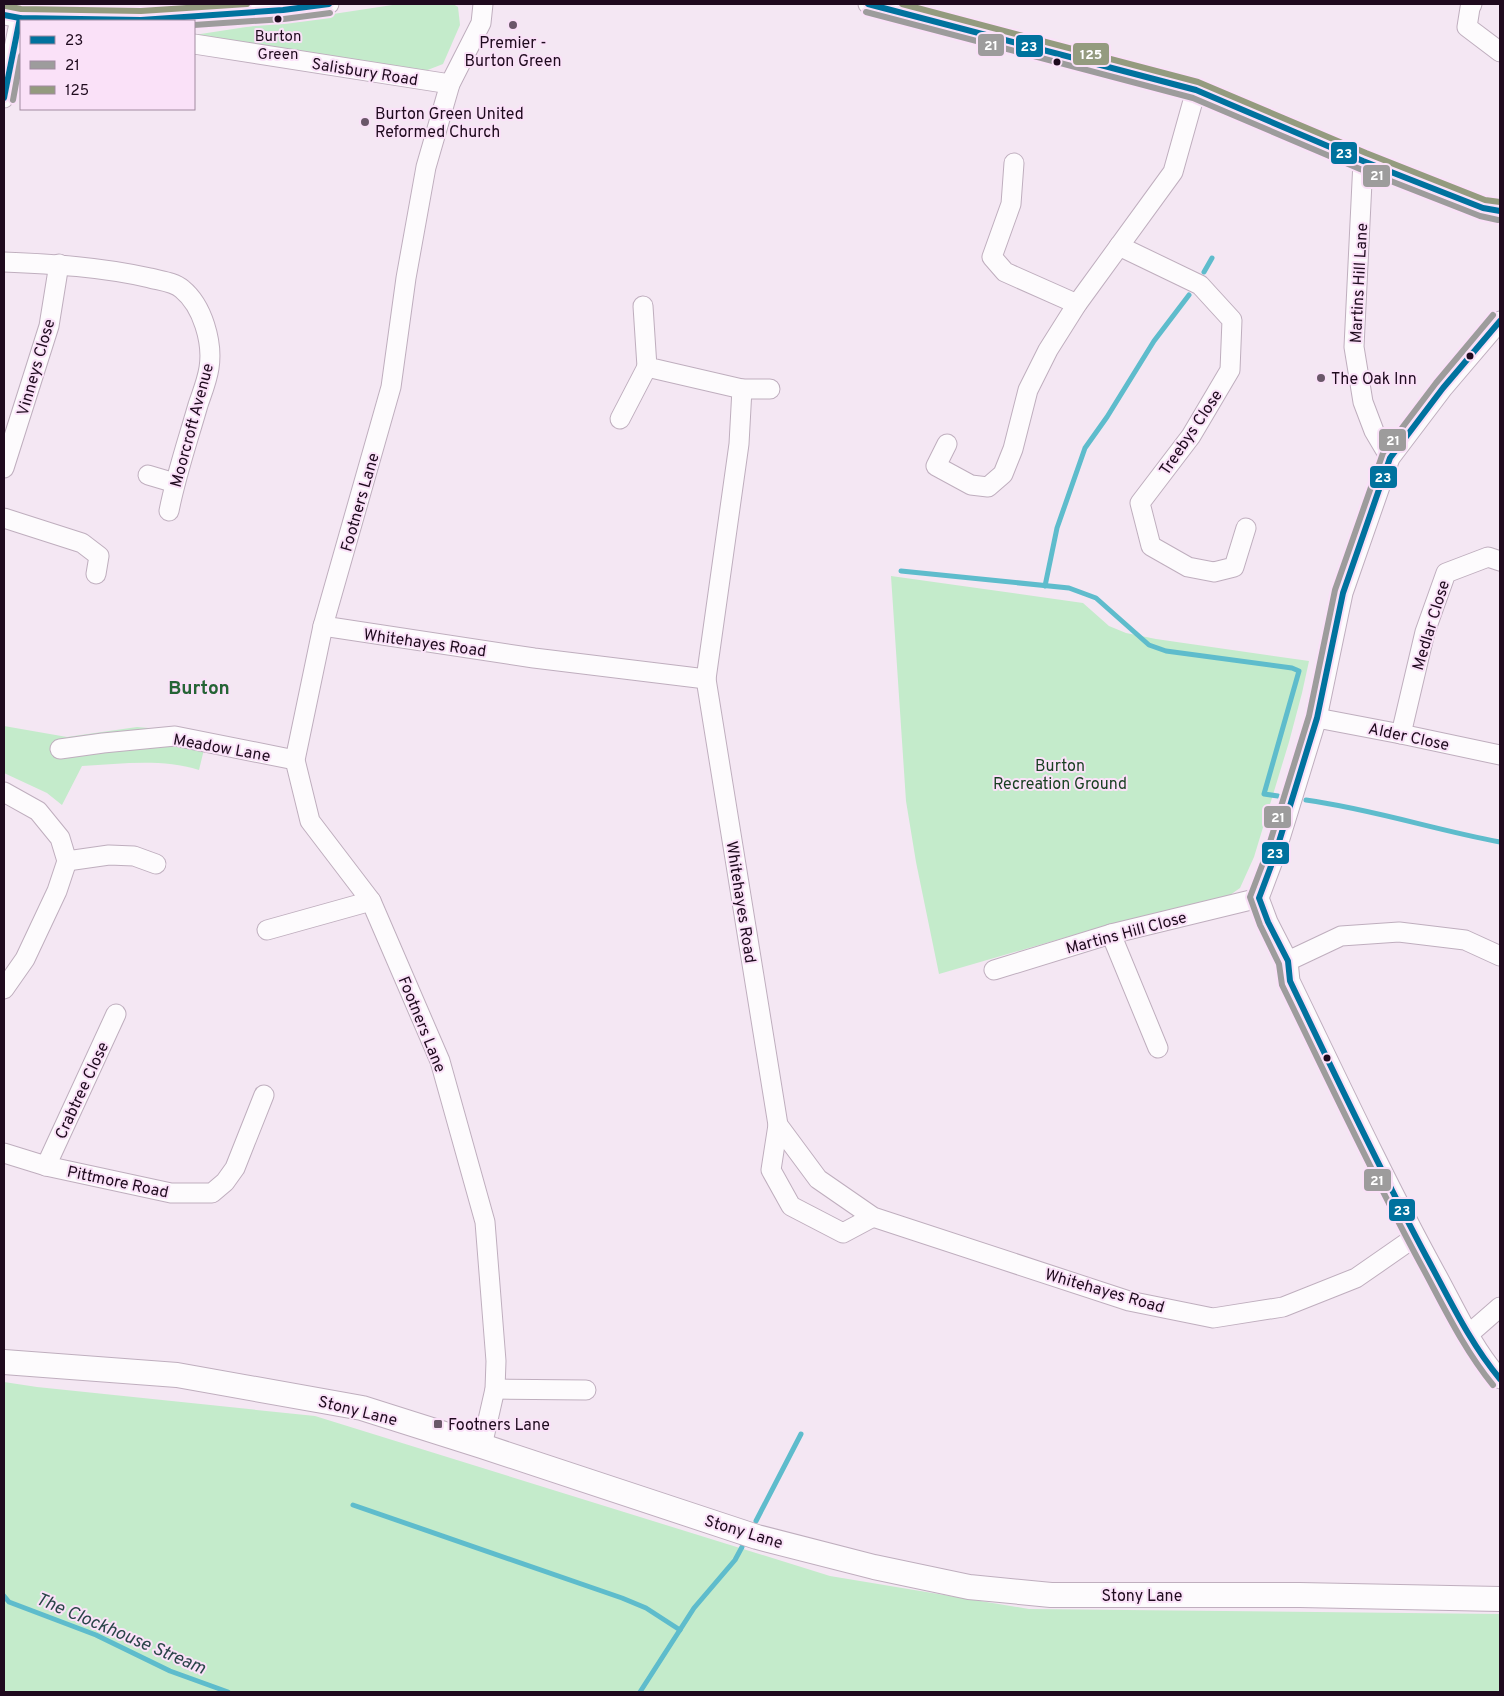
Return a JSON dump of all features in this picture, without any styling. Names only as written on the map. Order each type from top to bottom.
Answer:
[{"type":"main road","name":"Stony Lane","points":[[4,1362],[178,1375],[362,1408],[757,1536],[874,1567],[969,1586],[1051,1595],[1300,1595],[1500,1599]]},
{"type":"street","points":[[154,20],[283,10],[329,4]]},
{"type":"street","points":[[450,84],[481,24],[483,4]]},
{"type":"street","points":[[868,4],[1196,90],[1483,208],[1500,211]]},
{"type":"street","points":[[1472,4],[1467,27],[1500,52]]},
{"type":"street","points":[[4,98],[12,16],[115,20]]},
{"type":"street","name":"Salisbury Road","points":[[195,44],[450,84]]},
{"type":"street","name":"Footners Lane","points":[[450,84],[426,167],[406,278],[391,387],[323,626],[295,760],[310,821],[371,901],[440,1061],[485,1222],[496,1361],[496,1390],[482,1446]]},
{"type":"street","points":[[948,444],[936,466],[972,484],[988,488],[1003,474],[1014,449],[1028,390],[1048,350],[1077,304],[1173,172],[1196,90]]},
{"type":"street","name":"Martins Hill Lane","points":[[1363,160],[1354,347],[1363,402],[1374,431],[1390,458]]},
{"type":"street","points":[[1014,163],[1011,204],[992,257],[1005,272],[1077,304]]},
{"type":"street","name":"Treebys Close","points":[[1119,246],[1200,285],[1232,320],[1230,370],[1191,436],[1140,503],[1151,546],[1188,567],[1214,572],[1234,567],[1246,528]]},
{"type":"street","name":"Moorcroft Avenue","points":[[4,262],[59,264],[122,272],[171,283],[182,288],[189,296],[200,314],[210,340],[209,368],[175,483],[169,511]]},
{"type":"street","name":"Vinneys Close","points":[[4,468],[49,326],[59,264]]},
{"type":"street","points":[[620,419],[648,367],[643,306]]},
{"type":"street","points":[[1500,321],[1442,388],[1390,458],[1343,593],[1316,718],[1274,858],[1259,898],[1268,922],[1288,961],[1290,981],[1415,1237],[1468,1334],[1490,1368],[1500,1379]]},
{"type":"street","points":[[648,367],[742,389],[770,390]]},
{"type":"street","name":"Whitehayes Road","points":[[742,389],[739,444],[726,525],[706,679],[778,1125],[771,1170],[791,1206],[843,1233],[873,1217]]},
{"type":"street","points":[[148,475],[175,483]]},
{"type":"street","points":[[4,518],[82,543],[99,556],[96,574]]},
{"type":"street","name":"Medlar Close","points":[[1401,734],[1425,632],[1446,573],[1488,557],[1500,561]]},
{"type":"street","name":"Whitehayes Road","points":[[323,626],[534,658],[706,679]]},
{"type":"street","name":"Alder Close","points":[[1316,718],[1500,755]]},
{"type":"street","name":"Meadow Lane","points":[[60,749],[175,736],[295,760]]},
{"type":"street","points":[[4,792],[38,811],[60,838],[67,861],[57,891],[25,959],[4,989]]},
{"type":"street","points":[[67,861],[109,855],[134,856],[156,864]]},
{"type":"street","name":"Martins Hill Close","points":[[994,970],[1111,934],[1259,898]]},
{"type":"street","points":[[267,930],[371,901]]},
{"type":"street","points":[[1288,961],[1341,936],[1399,932],[1465,940],[1500,956]]},
{"type":"street","points":[[1111,934],[1158,1048]]},
{"type":"street","name":"Crabtree Close","points":[[46,1166],[116,1014]]},
{"type":"street","name":"Pittmore Road","points":[[4,1153],[46,1166],[171,1194],[212,1193],[225,1182],[235,1168],[264,1095]]},
{"type":"street","name":"Whitehayes Road","points":[[778,1125],[818,1179],[873,1217],[1129,1301],[1213,1318],[1283,1307],[1356,1278],[1415,1237]]},
{"type":"street","points":[[1468,1334],[1500,1307]]},
{"type":"street","points":[[496,1390],[586,1390]]},
{"type":"green space","name":"Burton Green","points":[[399,4],[453,4],[458,7],[460,25],[443,64],[425,71],[195,37],[195,35]]},
{"type":"green space","name":"Burton Recreation Ground","points":[[891,576],[1083,603],[1109,626],[1126,633],[1309,661],[1289,742],[1254,857],[1240,888],[1230,895],[1108,925],[939,974],[916,862],[906,801]]},
{"type":"green space","points":[[4,726],[67,737],[137,727],[208,733],[199,770],[185,766],[156,763],[82,766],[62,805],[47,793],[4,773]]},
{"type":"green space","points":[[4,1382],[315,1416],[830,1576],[1029,1609],[1500,1614],[1500,1692],[4,1692]]},
{"type":"waterway","points":[[1204,272],[1212,258]]},
{"type":"waterway","points":[[1045,586],[1057,528],[1085,448],[1107,417],[1154,341],[1189,295]]},
{"type":"waterway","points":[[901,571],[1069,588],[1096,598],[1149,645],[1166,651],[1292,668],[1299,671],[1264,794],[1278,796]]},
{"type":"waterway","points":[[1306,800],[1355,809],[1500,842]]},
{"type":"waterway","points":[[756,1521],[801,1434]]},
{"type":"waterway","points":[[353,1505],[622,1598],[646,1608],[680,1630]]},
{"type":"waterway","points":[[640,1692],[694,1608],[735,1560],[742,1547]]},
{"type":"waterway","name":"The Clockhouse Stream","points":[[4,1596],[9,1602],[96,1635],[170,1671],[228,1692]]},
{"type":"transit line","name":"125","points":[[6,6],[21,9],[141,11],[247,4]]},
{"type":"transit line","name":"23","points":[[4,15],[20,18],[141,20],[283,10],[329,4]]},
{"type":"transit line","name":"23","points":[[868,4],[1196,90],[1363,161],[1483,208],[1500,211]]},
{"type":"transit line","name":"125","points":[[902,4],[1198,82],[1366,153],[1485,200],[1500,202]]},
{"type":"transit line","name":"21","points":[[866,12],[1193,98],[1360,169],[1480,216],[1498,220]]},
{"type":"transit line","name":"21","points":[[195,25],[284,19],[330,13]]},
{"type":"transit line","name":"23","points":[[4,98],[20,18]]},
{"type":"transit line","name":"21","points":[[13,100],[20,62]]},
{"type":"transit line","name":"21","points":[[1493,315],[1436,383],[1383,453],[1335,590],[1309,716],[1266,855],[1250,897],[1260,925],[1279,964],[1282,985],[1366,1158],[1453,1324],[1472,1356],[1493,1385]]},
{"type":"transit line","name":"23","points":[[1500,321],[1443,388],[1390,458],[1343,593],[1317,718],[1274,858],[1259,898],[1268,922],[1288,961],[1290,981],[1373,1154],[1460,1319],[1500,1379]]},
{"type":"place","name":"Burton Green","points":[[278,19]]},
{"type":"place","name":"Premier - Burton Green","points":[[513,25]]},
{"type":"place","name":"Burton Green United Reformed Church","points":[[365,122]]},
{"type":"place","name":"The Oak Inn","points":[[1321,378]]},
{"type":"place","name":"Footners Lane","points":[[438,1424]]},
{"type":"district","name":"Burton","points":[[199,687]]}]
